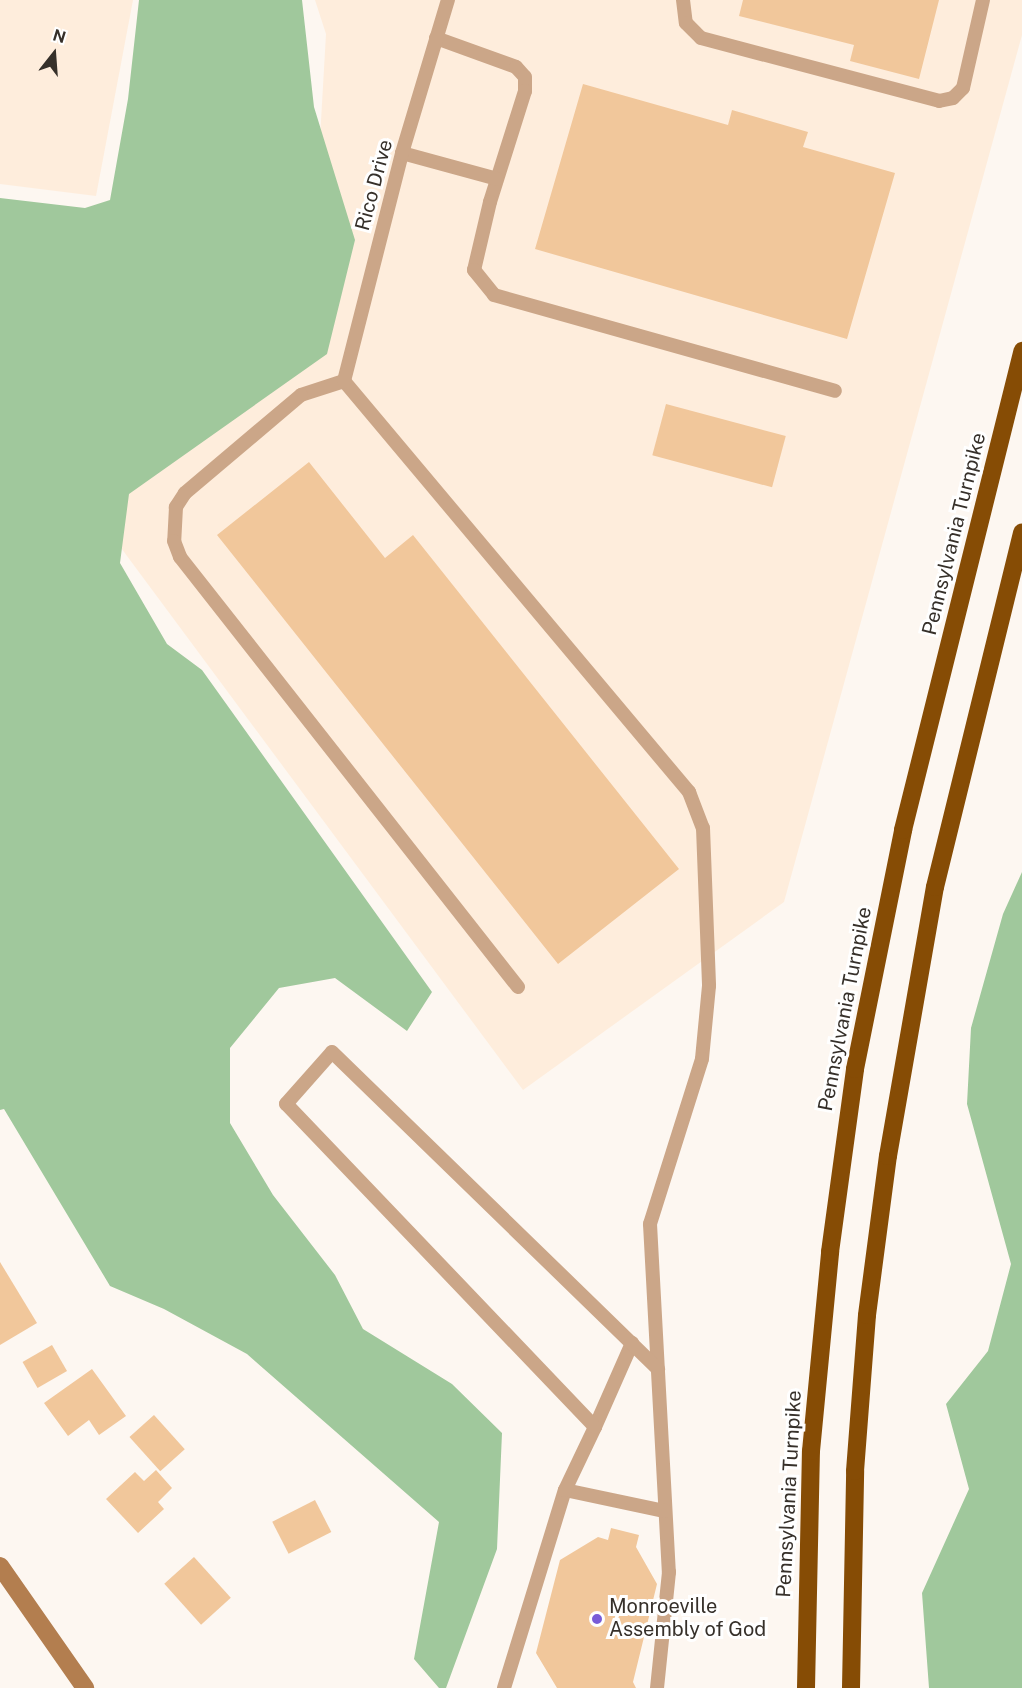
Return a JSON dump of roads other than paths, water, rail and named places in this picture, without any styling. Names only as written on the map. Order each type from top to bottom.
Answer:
[{"type":"highway","name":"Pennsylvania Turnpike","points":[[806,1688],[813,1428],[830,1252],[855,1069],[903,830],[1022,351]]},
{"type":"highway","points":[[851,1688],[855,1471],[867,1315],[888,1156],[935,887],[1022,533]]},
{"type":"main road","points":[[0,1566],[85,1688]]},
{"type":"lane","name":"Rico Drive","points":[[344,381],[402,153],[448,0]]},
{"type":"lane","points":[[682,0],[686,23],[701,38],[939,101],[953,98],[963,88],[983,0]]},
{"type":"lane","points":[[436,38],[516,67],[525,77],[525,92],[497,179],[474,270],[494,295],[835,391]]},
{"type":"lane","points":[[402,153],[497,179]]},
{"type":"lane","points":[[518,987],[180,557],[174,541],[176,507],[185,493],[301,395],[344,381],[690,792],[703,828],[710,986],[702,1059],[650,1224],[669,1572],[657,1688]]},
{"type":"lane","points":[[596,1427],[286,1104],[332,1052],[658,1368]]},
{"type":"lane","points":[[504,1688],[565,1490],[596,1427],[632,1343]]},
{"type":"lane","points":[[565,1490],[666,1511]]},
{"type":"place","name":"Monroeville Assembly of God","points":[[597,1619]]}]
